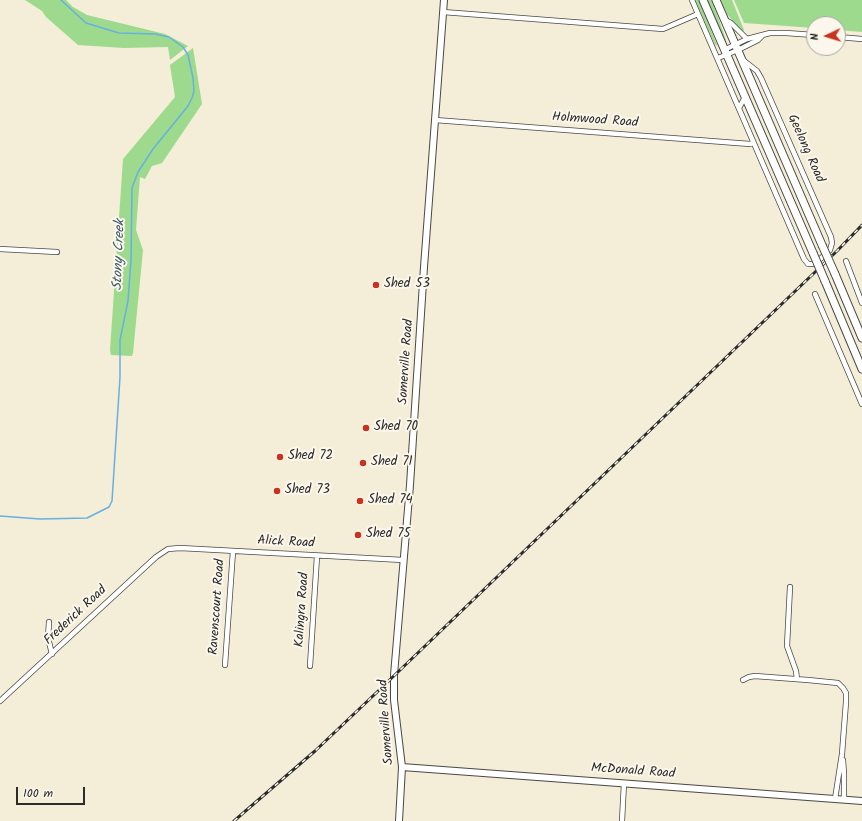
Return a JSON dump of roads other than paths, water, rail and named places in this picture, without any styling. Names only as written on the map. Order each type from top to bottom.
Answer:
[{"type":"highway","points":[[703,0],[862,370]]},
{"type":"highway","name":"Geelong Road","points":[[716,0],[862,338]]},
{"type":"main road","name":"Somerville Road","points":[[399,821],[402,767],[394,700],[394,678],[444,0]]},
{"type":"main road","name":"McDonald Road","points":[[402,767],[862,801]]},
{"type":"street","name":"Geelong Road","points":[[692,0],[805,261],[808,264],[814,263],[830,250],[832,244],[831,237],[761,78],[756,71],[742,59]]},
{"type":"street","points":[[443,12],[663,29],[698,14]]},
{"type":"street","points":[[725,20],[731,23],[747,39]]},
{"type":"street","points":[[737,47],[747,39],[755,36],[778,33],[806,35]]},
{"type":"street","points":[[718,58],[725,52],[758,40],[762,36]]},
{"type":"street","points":[[846,38],[862,39]]},
{"type":"street","points":[[739,108],[745,97]]},
{"type":"street","name":"Holmwood Road","points":[[435,120],[750,144],[753,143]]},
{"type":"street","points":[[0,249],[57,252]]},
{"type":"street","points":[[846,261],[862,303]]},
{"type":"street","points":[[815,294],[862,404]]},
{"type":"street","name":"Alick Road","points":[[168,549],[180,548],[403,560]]},
{"type":"street","name":"Frederick Road","points":[[0,701],[156,557],[168,549]]},
{"type":"street","name":"Ravenscourt Road","points":[[225,665],[233,551]]},
{"type":"street","name":"Kalingra Road","points":[[310,666],[317,556]]},
{"type":"street","points":[[790,587],[787,646],[796,671],[797,679]]},
{"type":"street","points":[[50,622],[48,638],[52,654]]},
{"type":"street","points":[[743,680],[755,676],[797,679],[838,683],[843,688],[846,694],[846,702],[842,754],[835,799]]},
{"type":"street","points":[[842,754],[844,800]]},
{"type":"street","points":[[622,821],[624,783]]},
{"type":"waterway","name":"Stony Creek","points":[[0,516],[40,519],[87,518],[109,507],[112,501],[120,377],[120,340],[128,301],[131,260],[132,188],[138,172],[153,149],[188,106],[194,91],[188,55],[183,47],[169,37],[155,34],[119,33],[86,23],[61,0]]},
{"type":"railway","points":[[234,821],[315,751],[837,251],[862,225]]},
{"type":"place","name":"Shed 53","points":[[376,285]]},
{"type":"place","name":"Shed 70","points":[[366,428]]},
{"type":"place","name":"Shed 72","points":[[280,457]]},
{"type":"place","name":"Shed 71","points":[[363,463]]},
{"type":"place","name":"Shed 73","points":[[277,491]]},
{"type":"place","name":"Shed 74","points":[[360,501]]},
{"type":"place","name":"Shed 75","points":[[358,535]]}]
